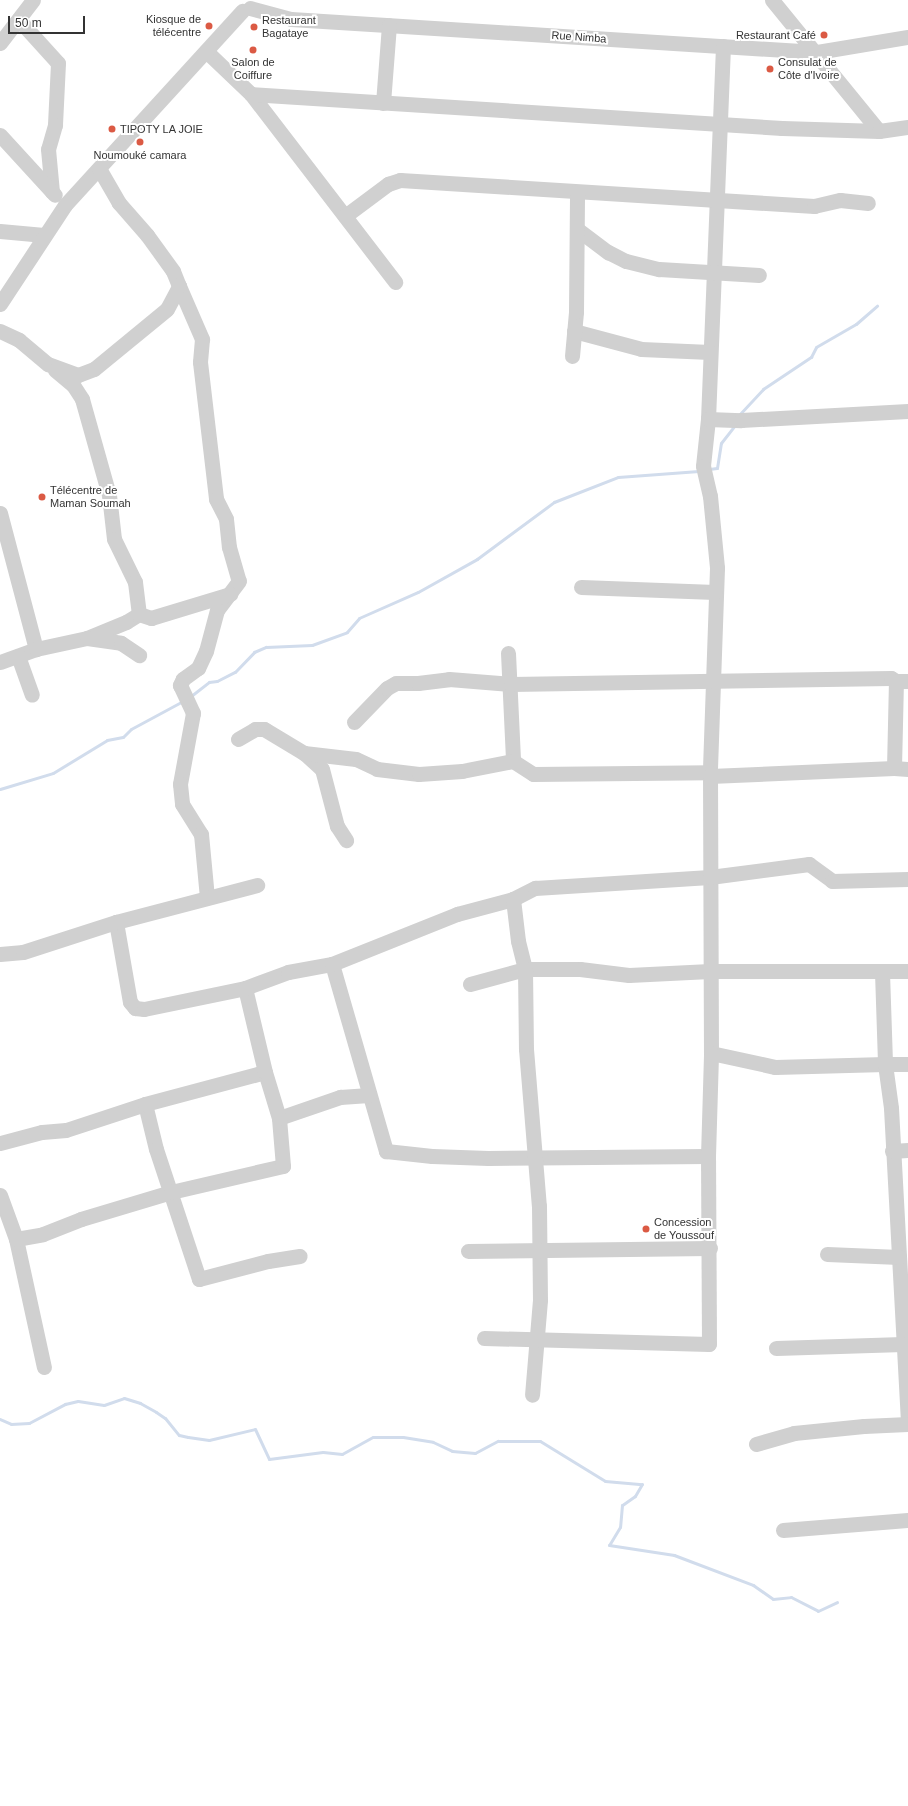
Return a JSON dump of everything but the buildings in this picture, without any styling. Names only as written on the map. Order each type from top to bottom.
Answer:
[{"type":"street","points":[[0,44],[33,0]]},
{"type":"street","points":[[772,0],[817,52],[879,131]]},
{"type":"street","points":[[0,304],[65,205],[247,4]]},
{"type":"street","name":"Rue Nimba","points":[[247,4],[291,19],[817,52],[908,37]]},
{"type":"street","points":[[19,20],[58,63],[55,125],[48,148],[52,192]]},
{"type":"street","points":[[383,103],[389,25]]},
{"type":"street","points":[[484,1338],[643,1344],[709,1344],[710,1248],[708,1156],[711,1053],[710,774],[711,680],[717,568],[710,496],[704,471],[708,419],[723,46]]},
{"type":"street","points":[[206,51],[251,94],[395,282]]},
{"type":"street","points":[[251,94],[719,123],[879,131],[908,127]]},
{"type":"street","points":[[0,135],[65,205]]},
{"type":"street","points":[[99,169],[119,203],[160,252],[179,286],[202,339],[200,362],[216,499],[226,519],[229,547],[239,581],[217,610],[206,651],[198,668],[183,678],[180,685],[193,713],[193,724],[187,740],[181,791],[182,804],[201,834],[207,898]]},
{"type":"street","points":[[345,216],[388,184],[400,180],[814,206],[840,200],[868,203]]},
{"type":"street","points":[[572,356],[574,332],[577,192]]},
{"type":"street","points":[[577,229],[608,252],[626,261],[659,269],[759,275]]},
{"type":"street","points":[[0,231],[44,235]]},
{"type":"street","points":[[48,364],[78,375],[94,369],[167,309],[179,286]]},
{"type":"street","points":[[0,331],[19,340],[73,385],[82,400],[109,495],[114,539],[135,582],[139,614]]},
{"type":"street","points":[[574,332],[641,349],[710,352]]},
{"type":"street","points":[[708,419],[738,420],[908,411]]},
{"type":"street","points":[[0,513],[36,649]]},
{"type":"street","points":[[582,587],[715,592]]},
{"type":"street","points":[[139,614],[151,618],[231,593]]},
{"type":"street","points":[[0,662],[36,649],[87,638],[126,622],[139,614]]},
{"type":"street","points":[[87,638],[121,643],[139,655]]},
{"type":"street","points":[[508,654],[511,684],[513,761]]},
{"type":"street","points":[[18,656],[32,695]]},
{"type":"street","points":[[304,753],[356,759],[377,769],[419,774],[462,771],[513,761],[533,774],[710,774],[901,768],[902,681],[891,678],[511,684],[449,679],[418,683],[396,683],[387,688],[354,722]]},
{"type":"street","points":[[238,739],[255,729],[264,729],[304,753],[322,769],[337,826],[346,840]]},
{"type":"street","points":[[116,922],[130,1002],[136,1008],[144,1009],[245,988],[288,972],[332,964],[457,914],[513,899],[535,888],[710,877],[810,864],[832,881],[908,879]]},
{"type":"street","points":[[0,954],[23,952],[116,922],[257,885]]},
{"type":"street","points":[[513,899],[518,941],[525,969],[526,1049],[536,1157],[540,1300],[532,1395]]},
{"type":"street","points":[[332,964],[386,1151],[432,1156],[708,1156]]},
{"type":"street","points":[[470,984],[525,969],[580,969],[629,975],[710,971],[908,971]]},
{"type":"street","points":[[756,1444],[794,1433],[908,1423],[902,1250],[885,1064],[882,972]]},
{"type":"street","points":[[16,1239],[43,1234],[81,1219],[171,1192],[283,1166],[279,1118],[265,1072],[245,988]]},
{"type":"street","points":[[711,1053],[775,1067],[908,1064]]},
{"type":"street","points":[[0,1143],[42,1132],[66,1130],[145,1104],[265,1072]]},
{"type":"street","points":[[279,1118],[340,1097],[369,1095]]},
{"type":"street","points":[[145,1104],[199,1279],[268,1261],[300,1256]]},
{"type":"street","points":[[892,1150],[908,1150]]},
{"type":"street","points":[[0,1195],[16,1239],[44,1367]]},
{"type":"street","points":[[468,1251],[539,1248],[710,1248]]},
{"type":"street","points":[[827,1254],[902,1250]]},
{"type":"street","points":[[776,1348],[905,1336]]},
{"type":"street","points":[[783,1530],[908,1520]]},
{"type":"waterway","points":[[738,416],[763,389],[811,357],[816,347],[856,324],[877,306]]},
{"type":"waterway","points":[[709,469],[717,468],[721,443],[736,424]]},
{"type":"waterway","points":[[191,696],[209,682],[217,681],[235,672],[254,652],[266,647],[312,645],[347,632],[359,618],[418,592],[477,559],[554,502],[618,477],[699,471]]},
{"type":"waterway","points":[[0,789],[53,773],[107,740],[123,737],[131,729],[183,701]]},
{"type":"waterway","points":[[0,1419],[11,1424],[29,1423],[65,1404],[78,1401],[104,1405],[124,1398],[140,1403],[165,1418],[179,1435],[209,1440],[255,1429],[269,1459],[323,1452],[342,1454],[373,1437],[403,1437],[433,1442],[452,1451],[475,1453],[498,1441],[540,1441],[605,1481],[642,1484],[635,1496],[622,1505],[620,1527],[609,1545],[674,1555],[753,1585],[773,1599],[791,1597],[818,1611],[837,1602]]},
{"type":"place","name":"Kiosque de télécentre","points":[[209,26]]},
{"type":"place","name":"Restaurant Bagataye","points":[[254,27]]},
{"type":"place","name":"Restaurant Café","points":[[824,35]]},
{"type":"place","name":"Salon de Coiffure","points":[[253,50]]},
{"type":"place","name":"Consulat de Côte d'Ivoire","points":[[770,69]]},
{"type":"place","name":"TIPOTY LA JOIE","points":[[112,129]]},
{"type":"place","name":"Noumouké camara","points":[[140,142]]},
{"type":"place","name":"Télécentre de Maman Soumah","points":[[42,497]]},
{"type":"place","name":"Concession de Youssouf","points":[[646,1229]]}]
